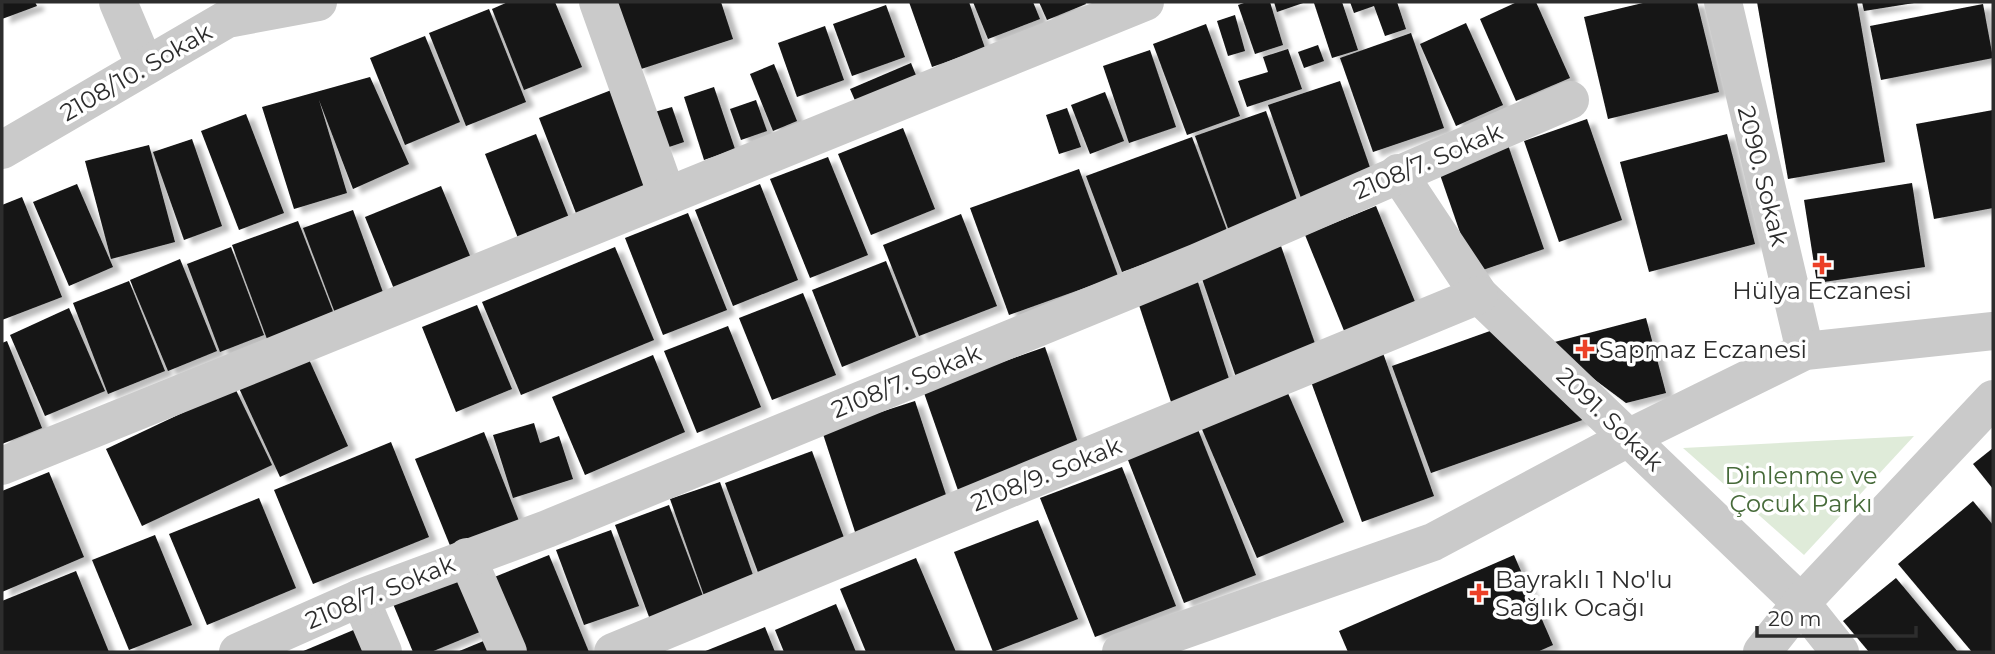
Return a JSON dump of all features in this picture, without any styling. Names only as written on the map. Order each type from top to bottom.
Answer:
[{"type":"street","points":[[118,2],[145,66]]},
{"type":"street","name":"2108/10. Sokak","points":[[2,150],[242,10],[318,2]]},
{"type":"street","points":[[598,2],[666,193]]},
{"type":"street","points":[[2,466],[666,193],[840,128],[1145,2]]},
{"type":"street","name":"2090. Sokak","points":[[1723,2],[1729,40],[1805,351]]},
{"type":"street","name":"2108/7. Sokak","points":[[238,652],[360,598],[467,556],[547,529],[1186,267],[1570,100]]},
{"type":"street","name":"2091. Sokak","points":[[1398,173],[1479,295],[1801,603],[1840,652]]},
{"type":"street","name":"2108/9. Sokak","points":[[613,652],[1479,295]]},
{"type":"street","points":[[1121,652],[1433,542],[1630,438],[1805,351],[1993,331]]},
{"type":"street","points":[[1762,652],[1801,603],[1993,399]]},
{"type":"street","points":[[467,556],[508,652]]},
{"type":"street","points":[[360,598],[383,652]]},
{"type":"green space","name":"Dinlenme ve Çocuk Parkı","points":[[1914,436],[1804,555],[1683,448]]},
{"type":"building","points":[[2,2],[35,2],[37,6],[2,19]]},
{"type":"building","points":[[508,2],[555,2],[582,67],[524,90],[492,9]]},
{"type":"building","points":[[616,2],[721,2],[733,39],[638,70]]},
{"type":"building","points":[[909,2],[969,2],[985,48],[932,67]]},
{"type":"building","points":[[973,2],[1033,2],[1040,19],[988,39]]},
{"type":"building","points":[[1039,2],[1085,2],[1086,4],[1047,20]]},
{"type":"building","points":[[1247,2],[1270,2],[1283,45],[1255,54],[1238,5]]},
{"type":"building","points":[[1274,2],[1306,2],[1277,12]]},
{"type":"building","points":[[1342,2],[1358,50],[1332,58],[1314,3]]},
{"type":"building","points":[[1350,2],[1397,2],[1406,29],[1385,36],[1374,6],[1354,13]]},
{"type":"building","points":[[1517,2],[1536,2],[1570,78],[1516,101],[1480,19]]},
{"type":"building","points":[[1647,2],[1697,2],[1719,92],[1608,119],[1584,17]]},
{"type":"building","points":[[1757,2],[1857,2],[1885,162],[1788,179]]},
{"type":"building","points":[[1862,2],[1914,2],[1914,3],[1864,11]]},
{"type":"building","points":[[1983,4],[1993,58],[1881,80],[1870,26]]},
{"type":"building","points":[[886,5],[905,57],[852,76],[833,24]]},
{"type":"building","points":[[489,9],[526,102],[466,126],[429,33]]},
{"type":"building","points":[[1235,15],[1245,51],[1228,56],[1217,21]]},
{"type":"building","points":[[1466,23],[1503,105],[1456,126],[1420,44]]},
{"type":"building","points":[[1206,24],[1240,116],[1187,135],[1153,44]]},
{"type":"building","points":[[825,26],[844,80],[797,97],[778,43]]},
{"type":"building","points":[[1411,33],[1444,128],[1373,152],[1340,58]]},
{"type":"building","points":[[425,36],[460,122],[405,145],[370,58]]},
{"type":"building","points":[[1318,45],[1324,61],[1304,68],[1298,52]]},
{"type":"building","points":[[1288,49],[1302,89],[1247,107],[1238,81],[1268,72],[1263,57]]},
{"type":"building","points":[[1150,50],[1176,127],[1129,143],[1103,66]]},
{"type":"building","points":[[911,63],[920,85],[860,112],[850,89]]},
{"type":"building","points":[[774,64],[797,121],[773,131],[750,74]]},
{"type":"building","points":[[370,77],[409,164],[353,189],[319,100],[347,193],[294,209],[262,107]]},
{"type":"building","points":[[1340,81],[1373,176],[1302,201],[1268,105]]},
{"type":"building","points":[[714,87],[735,149],[704,160],[684,97]]},
{"type":"building","points":[[614,89],[654,192],[579,221],[539,118]]},
{"type":"building","points":[[1105,92],[1124,141],[1090,154],[1071,105]]},
{"type":"building","points":[[756,100],[767,131],[741,140],[730,109]]},
{"type":"building","points":[[672,107],[684,142],[663,149],[651,113]]},
{"type":"building","points":[[1067,108],[1081,147],[1059,154],[1046,115]]},
{"type":"building","points":[[1993,110],[1993,208],[1934,219],[1916,124]]},
{"type":"building","points":[[1266,111],[1299,206],[1229,231],[1195,136]]},
{"type":"building","points":[[246,114],[284,213],[239,230],[201,131]]},
{"type":"building","points":[[1587,119],[1622,220],[1559,242],[1524,141]]},
{"type":"building","points":[[903,128],[935,209],[871,235],[838,154]]},
{"type":"building","points":[[536,134],[569,218],[518,238],[485,154]]},
{"type":"building","points":[[1727,134],[1755,244],[1649,272],[1620,162]]},
{"type":"building","points":[[1192,137],[1228,233],[1122,272],[1086,176]]},
{"type":"building","points":[[192,139],[222,226],[184,240],[153,152]]},
{"type":"building","points":[[1507,142],[1544,249],[1474,273],[1437,166]]},
{"type":"building","points":[[149,145],[175,242],[111,259],[85,161]]},
{"type":"building","points":[[828,157],[868,255],[810,278],[770,179]]},
{"type":"building","points":[[1079,169],[1118,276],[1009,315],[970,208]]},
{"type":"building","points":[[1912,183],[1925,267],[1817,283],[1804,200]]},
{"type":"building","points":[[77,184],[113,267],[69,286],[33,202]]},
{"type":"building","points":[[760,184],[798,280],[733,306],[695,210]]},
{"type":"building","points":[[441,186],[473,263],[396,294],[365,217]]},
{"type":"building","points":[[22,197],[62,297],[2,320],[2,205]]},
{"type":"building","points":[[1376,206],[1418,309],[1347,338],[1305,235]]},
{"type":"building","points":[[353,210],[384,295],[335,313],[303,228]]},
{"type":"building","points":[[688,213],[727,310],[663,335],[625,238]]},
{"type":"building","points":[[961,214],[997,306],[919,336],[883,245]]},
{"type":"building","points":[[298,221],[334,314],[267,339],[232,245]]},
{"type":"building","points":[[1281,246],[1318,352],[1237,380],[1200,273]]},
{"type":"building","points":[[231,247],[264,335],[220,352],[187,264]]},
{"type":"building","points":[[615,247],[654,340],[521,395],[482,302]]},
{"type":"building","points":[[180,259],[217,351],[168,371],[130,280]]},
{"type":"building","points":[[886,261],[916,337],[842,367],[812,290]]},
{"type":"building","points":[[1196,276],[1231,385],[1172,405],[1136,296]]},
{"type":"building","points":[[129,281],[165,371],[108,394],[73,303]]},
{"type":"building","points":[[803,293],[836,375],[772,400],[739,318]]},
{"type":"building","points":[[477,305],[512,389],[456,412],[422,327]]},
{"type":"building","points":[[69,308],[105,391],[45,416],[10,335]]},
{"type":"building","points":[[1646,318],[1666,393],[1626,403],[1547,344]]},
{"type":"building","points":[[728,326],[761,407],[697,433],[664,351]]},
{"type":"building","points":[[1504,326],[1591,417],[1431,473],[1392,366]]},
{"type":"building","points":[[7,341],[42,428],[2,444],[2,343]]},
{"type":"building","points":[[1045,347],[1083,457],[961,499],[923,390]]},
{"type":"building","points":[[1383,353],[1434,496],[1362,522],[1310,379]]},
{"type":"building","points":[[307,355],[348,446],[280,477],[238,386]]},
{"type":"building","points":[[653,355],[685,432],[585,475],[552,397]]},
{"type":"building","points":[[235,388],[272,465],[142,526],[106,449]]},
{"type":"building","points":[[1287,391],[1344,522],[1257,558],[1201,427]]},
{"type":"building","points":[[915,401],[951,510],[858,541],[822,431]]},
{"type":"building","points":[[534,423],[540,443],[559,436],[573,479],[513,498],[493,435]]},
{"type":"building","points":[[1197,427],[1256,575],[1184,603],[1126,455]]},
{"type":"building","points":[[484,432],[519,521],[451,548],[415,459]]},
{"type":"building","points":[[391,442],[429,537],[313,584],[274,490]]},
{"type":"building","points":[[1993,448],[1993,489],[1973,464]]},
{"type":"building","points":[[812,451],[850,554],[763,586],[725,483]]},
{"type":"building","points":[[1122,467],[1176,606],[1095,637],[1040,498]]},
{"type":"building","points":[[49,472],[84,557],[2,592],[2,491]]},
{"type":"building","points":[[720,482],[758,589],[708,607],[670,499]]},
{"type":"building","points":[[259,498],[296,588],[207,625],[169,534]]},
{"type":"building","points":[[1973,501],[1993,525],[1993,652],[1972,652],[1898,564]]},
{"type":"building","points":[[669,505],[706,604],[652,625],[615,525]]},
{"type":"building","points":[[1038,520],[1078,619],[993,652],[954,552]]},
{"type":"building","points":[[611,530],[639,606],[584,625],[556,550]]},
{"type":"building","points":[[155,535],[192,625],[129,650],[92,560]]},
{"type":"building","points":[[549,555],[589,652],[511,652],[482,582]]},
{"type":"building","name":"Bayraklı 1 No'lu Sağlık Ocağı","points":[[1514,555],[1553,645],[1537,652],[1348,652],[1339,631]]},
{"type":"building","points":[[916,558],[956,652],[866,652],[840,589]]},
{"type":"building","points":[[462,569],[487,629],[431,652],[413,652],[391,599]]},
{"type":"building","points":[[76,571],[109,652],[2,652],[2,601]]},
{"type":"building","points":[[1896,578],[1958,652],[1869,652],[1843,621]]},
{"type":"building","points":[[836,604],[856,652],[784,652],[775,630]]},
{"type":"building","points":[[363,626],[374,652],[301,652]]},
{"type":"building","points":[[765,627],[775,652],[703,652]]},
{"type":"building","points":[[498,635],[505,652],[457,652]]},
{"type":"place","name":"Hülya Eczanesi","points":[[1822,265]]},
{"type":"place","name":"Sapmaz Eczanesi","points":[[1585,349]]},
{"type":"place","name":"Bayraklı 1 No'lu Sağlık Ocağı","points":[[1479,593]]}]
